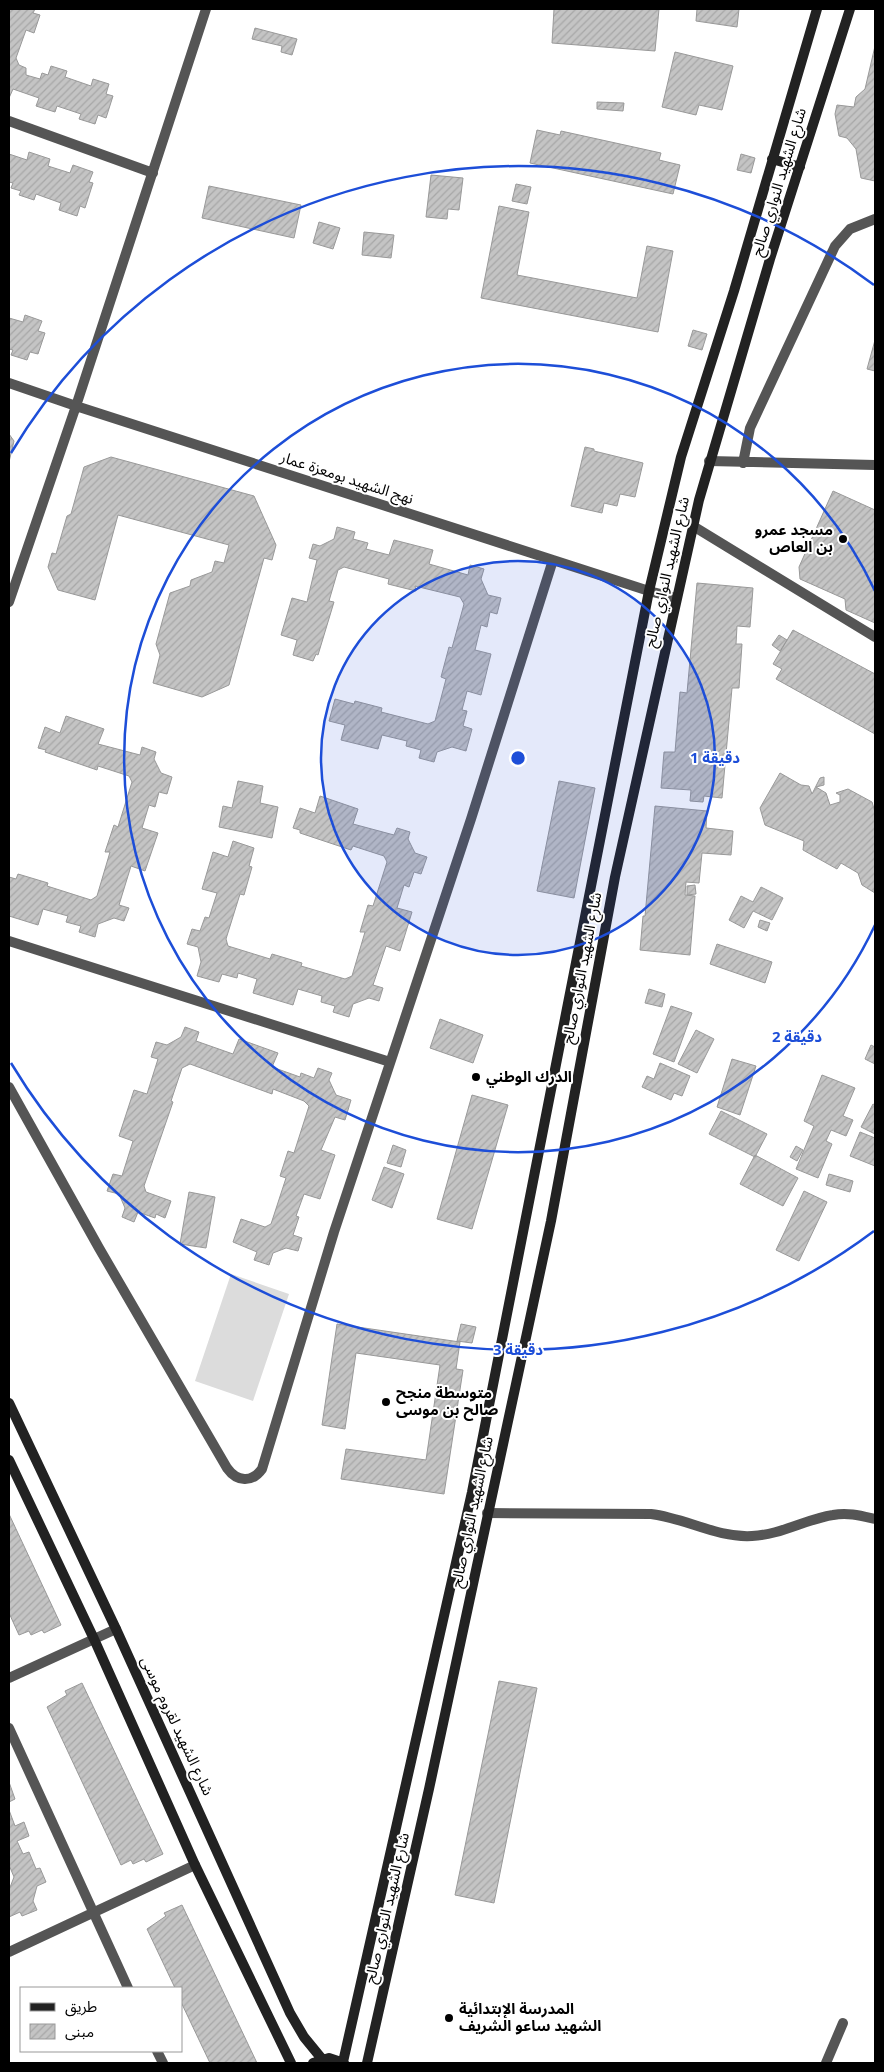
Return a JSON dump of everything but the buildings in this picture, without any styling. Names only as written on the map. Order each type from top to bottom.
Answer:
[{"type":"street","points":[[9,602],[76,406],[206,9]]},
{"type":"street","name":"شارع الشهيد النواري صالح","points":[[343,2063],[472,1492],[649,591],[681,458],[817,9]]},
{"type":"street","name":"شارع الشهيد النواري صالح","points":[[367,2063],[429,1789],[550,1221],[615,877],[676,598],[709,461],[850,9]]},
{"type":"street","points":[[9,121],[153,173]]},
{"type":"street","points":[[772,159],[800,167]]},
{"type":"street","points":[[743,463],[750,428],[835,246],[850,229],[875,219]]},
{"type":"street","name":"نهج الشهيد بومعزة عمار","points":[[9,383],[649,591],[676,598]]},
{"type":"street","points":[[709,461],[875,465]]},
{"type":"street","points":[[694,526],[875,637]]},
{"type":"street","points":[[9,1087],[99,1248],[227,1468],[236,1477],[249,1479],[258,1474],[262,1469],[268,1451],[334,1232],[471,819],[553,560]]},
{"type":"street","points":[[9,941],[390,1062]]},
{"type":"street","name":"شارع الشهيد لقروم موسى","points":[[9,1403],[116,1629],[290,2012],[318,2061]]},
{"type":"street","points":[[9,1460],[94,1639],[195,1865],[291,2063]]},
{"type":"street","points":[[487,1513],[651,1514],[675,1518],[726,1535],[739,1536],[773,1532],[833,1515],[846,1514],[875,1519]]},
{"type":"street","points":[[9,1678],[116,1629]]},
{"type":"street","points":[[9,1728],[128,1987]]},
{"type":"street","points":[[9,1952],[195,1865]]},
{"type":"street","points":[[826,2063],[843,2023]]},
{"type":"street","points":[[318,2061],[330,2058],[343,2063]]},
{"type":"shaded area","points":[[231,1274],[289,1294],[253,1401],[195,1381]]},
{"type":"place","name":"مسجد عمرو بن العاص","points":[[843,539]]},
{"type":"place","name":"الدرك الوطني","points":[[476,1077]]},
{"type":"place","name":"متوسطة منجح صالح بن موسى","points":[[386,1402]]},
{"type":"place","name":"المدرسة الإبتدائية الشهيد ساعو الشريف","points":[[449,2018]]}]
